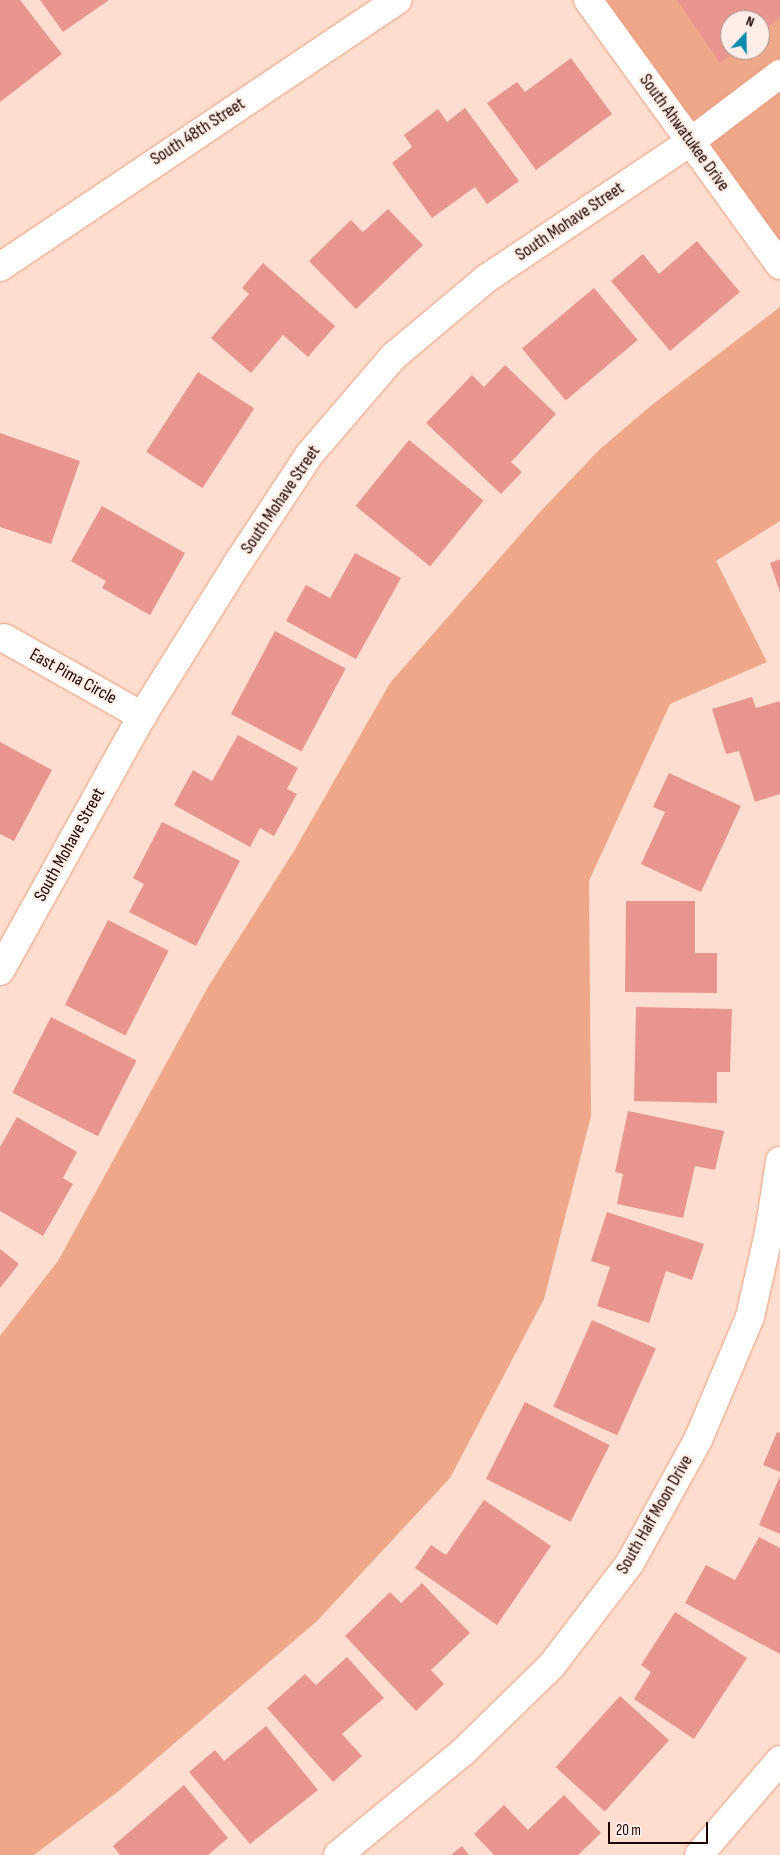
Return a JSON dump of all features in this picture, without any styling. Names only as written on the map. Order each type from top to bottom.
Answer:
[{"type":"street","name":"South 48th Street","points":[[0,267],[398,0]]},
{"type":"street","name":"South Ahwatukee Drive","points":[[588,0],[780,265]]},
{"type":"street","name":"South Mohave Street","points":[[0,971],[142,716],[309,455],[394,356],[487,278],[690,142],[780,74]]},
{"type":"street","name":"East Pima Circle","points":[[4,638],[142,716]]},
{"type":"street","name":"South Half Moon Drive","points":[[338,1855],[462,1752],[552,1665],[630,1563],[698,1440],[750,1317],[769,1233],[780,1161]]},
{"type":"street","points":[[699,1855],[780,1760]]},
{"type":"shaded area","points":[[588,0],[780,0],[780,265]]},
{"type":"shaded area","points":[[780,307],[780,521],[716,561],[767,662],[670,704],[589,881],[591,1116],[544,1299],[450,1478],[317,1621],[120,1790],[34,1855],[0,1855],[0,1336],[58,1261],[208,987],[294,851],[390,683],[540,512],[599,450],[653,404]]},
{"type":"building","points":[[0,0],[20,0],[62,54],[0,102]]},
{"type":"building","points":[[40,0],[109,0],[63,32]]},
{"type":"building","points":[[677,0],[780,0],[780,18],[770,26],[770,10],[720,10],[720,60],[724,60],[720,63]]},
{"type":"building","points":[[571,58],[612,114],[536,170],[487,103],[517,82],[525,92]]},
{"type":"building","points":[[465,108],[519,181],[487,204],[475,187],[432,218],[392,163],[412,147],[404,135],[438,109],[447,122]]},
{"type":"building","points":[[388,209],[423,245],[356,309],[309,261],[351,220],[363,232]]},
{"type":"building","points":[[697,241],[740,292],[670,351],[611,281],[643,254],[659,274]]},
{"type":"building","points":[[263,263],[335,326],[308,357],[283,335],[251,373],[211,338],[249,294],[242,288]]},
{"type":"building","points":[[594,288],[638,340],[566,401],[522,348]]},
{"type":"building","points":[[505,365],[556,414],[511,462],[522,472],[501,494],[426,423],[472,375],[484,387]]},
{"type":"building","points":[[198,372],[254,408],[202,488],[146,452]]},
{"type":"building","points":[[0,433],[80,461],[51,544],[0,527]]},
{"type":"building","points":[[409,440],[484,500],[430,566],[356,506]]},
{"type":"building","points":[[102,506],[185,553],[150,615],[102,588],[106,581],[71,561]]},
{"type":"building","points":[[355,553],[401,578],[356,659],[286,621],[306,585],[330,598]]},
{"type":"building","points":[[780,559],[780,592],[770,563]]},
{"type":"building","points":[[275,631],[346,669],[302,752],[231,714]]},
{"type":"building","points":[[752,697],[756,708],[780,701],[780,794],[755,802],[739,751],[726,754],[712,709]]},
{"type":"building","points":[[238,735],[298,768],[287,789],[297,794],[274,836],[260,828],[250,847],[174,805],[193,770],[212,781]]},
{"type":"building","points":[[0,742],[52,770],[14,841],[0,834]]},
{"type":"building","points":[[669,773],[741,806],[701,892],[641,864],[665,812],[653,807]]},
{"type":"building","points":[[162,822],[240,861],[196,946],[129,912],[144,884],[133,878]]},
{"type":"building","points":[[626,901],[695,901],[695,953],[717,953],[717,993],[625,992]]},
{"type":"building","points":[[108,920],[169,951],[125,1036],[65,1005]]},
{"type":"building","points":[[636,1007],[732,1009],[730,1072],[717,1072],[717,1103],[634,1101]]},
{"type":"building","points":[[51,1017],[137,1061],[98,1136],[12,1093]]},
{"type":"building","points":[[628,1111],[724,1131],[715,1170],[695,1166],[683,1218],[617,1204],[623,1174],[615,1172]]},
{"type":"building","points":[[17,1117],[77,1152],[63,1178],[73,1184],[43,1236],[0,1211],[0,1147]]},
{"type":"building","points":[[607,1212],[704,1244],[692,1280],[666,1271],[649,1323],[597,1306],[610,1267],[591,1261]]},
{"type":"building","points":[[0,1249],[19,1264],[0,1288]]},
{"type":"building","points":[[592,1320],[656,1348],[617,1435],[553,1407]]},
{"type":"building","points":[[525,1402],[610,1445],[571,1522],[486,1479]]},
{"type":"building","points":[[777,1432],[780,1433],[780,1472],[763,1465]]},
{"type":"building","points":[[780,1476],[780,1534],[759,1525]]},
{"type":"building","points":[[484,1500],[551,1546],[497,1625],[415,1568],[431,1545],[446,1555]]},
{"type":"building","points":[[759,1537],[780,1548],[780,1654],[685,1603],[706,1565],[735,1580]]},
{"type":"building","points":[[422,1583],[470,1633],[431,1670],[444,1684],[416,1711],[345,1636],[390,1592],[401,1603]]},
{"type":"building","points":[[675,1612],[747,1658],[694,1739],[634,1699],[651,1672],[641,1665]]},
{"type":"building","points":[[347,1657],[384,1698],[342,1734],[362,1756],[333,1782],[267,1708],[305,1674],[316,1685]]},
{"type":"building","points":[[620,1696],[669,1740],[605,1812],[556,1767]]},
{"type":"building","points":[[266,1726],[318,1790],[250,1844],[189,1772],[215,1750],[224,1761]]},
{"type":"building","points":[[184,1785],[228,1838],[208,1855],[120,1855],[113,1846]]},
{"type":"building","points":[[564,1795],[601,1833],[578,1855],[494,1855],[474,1834],[504,1805],[528,1830]]},
{"type":"building","points":[[462,1846],[469,1855],[451,1855]]}]
